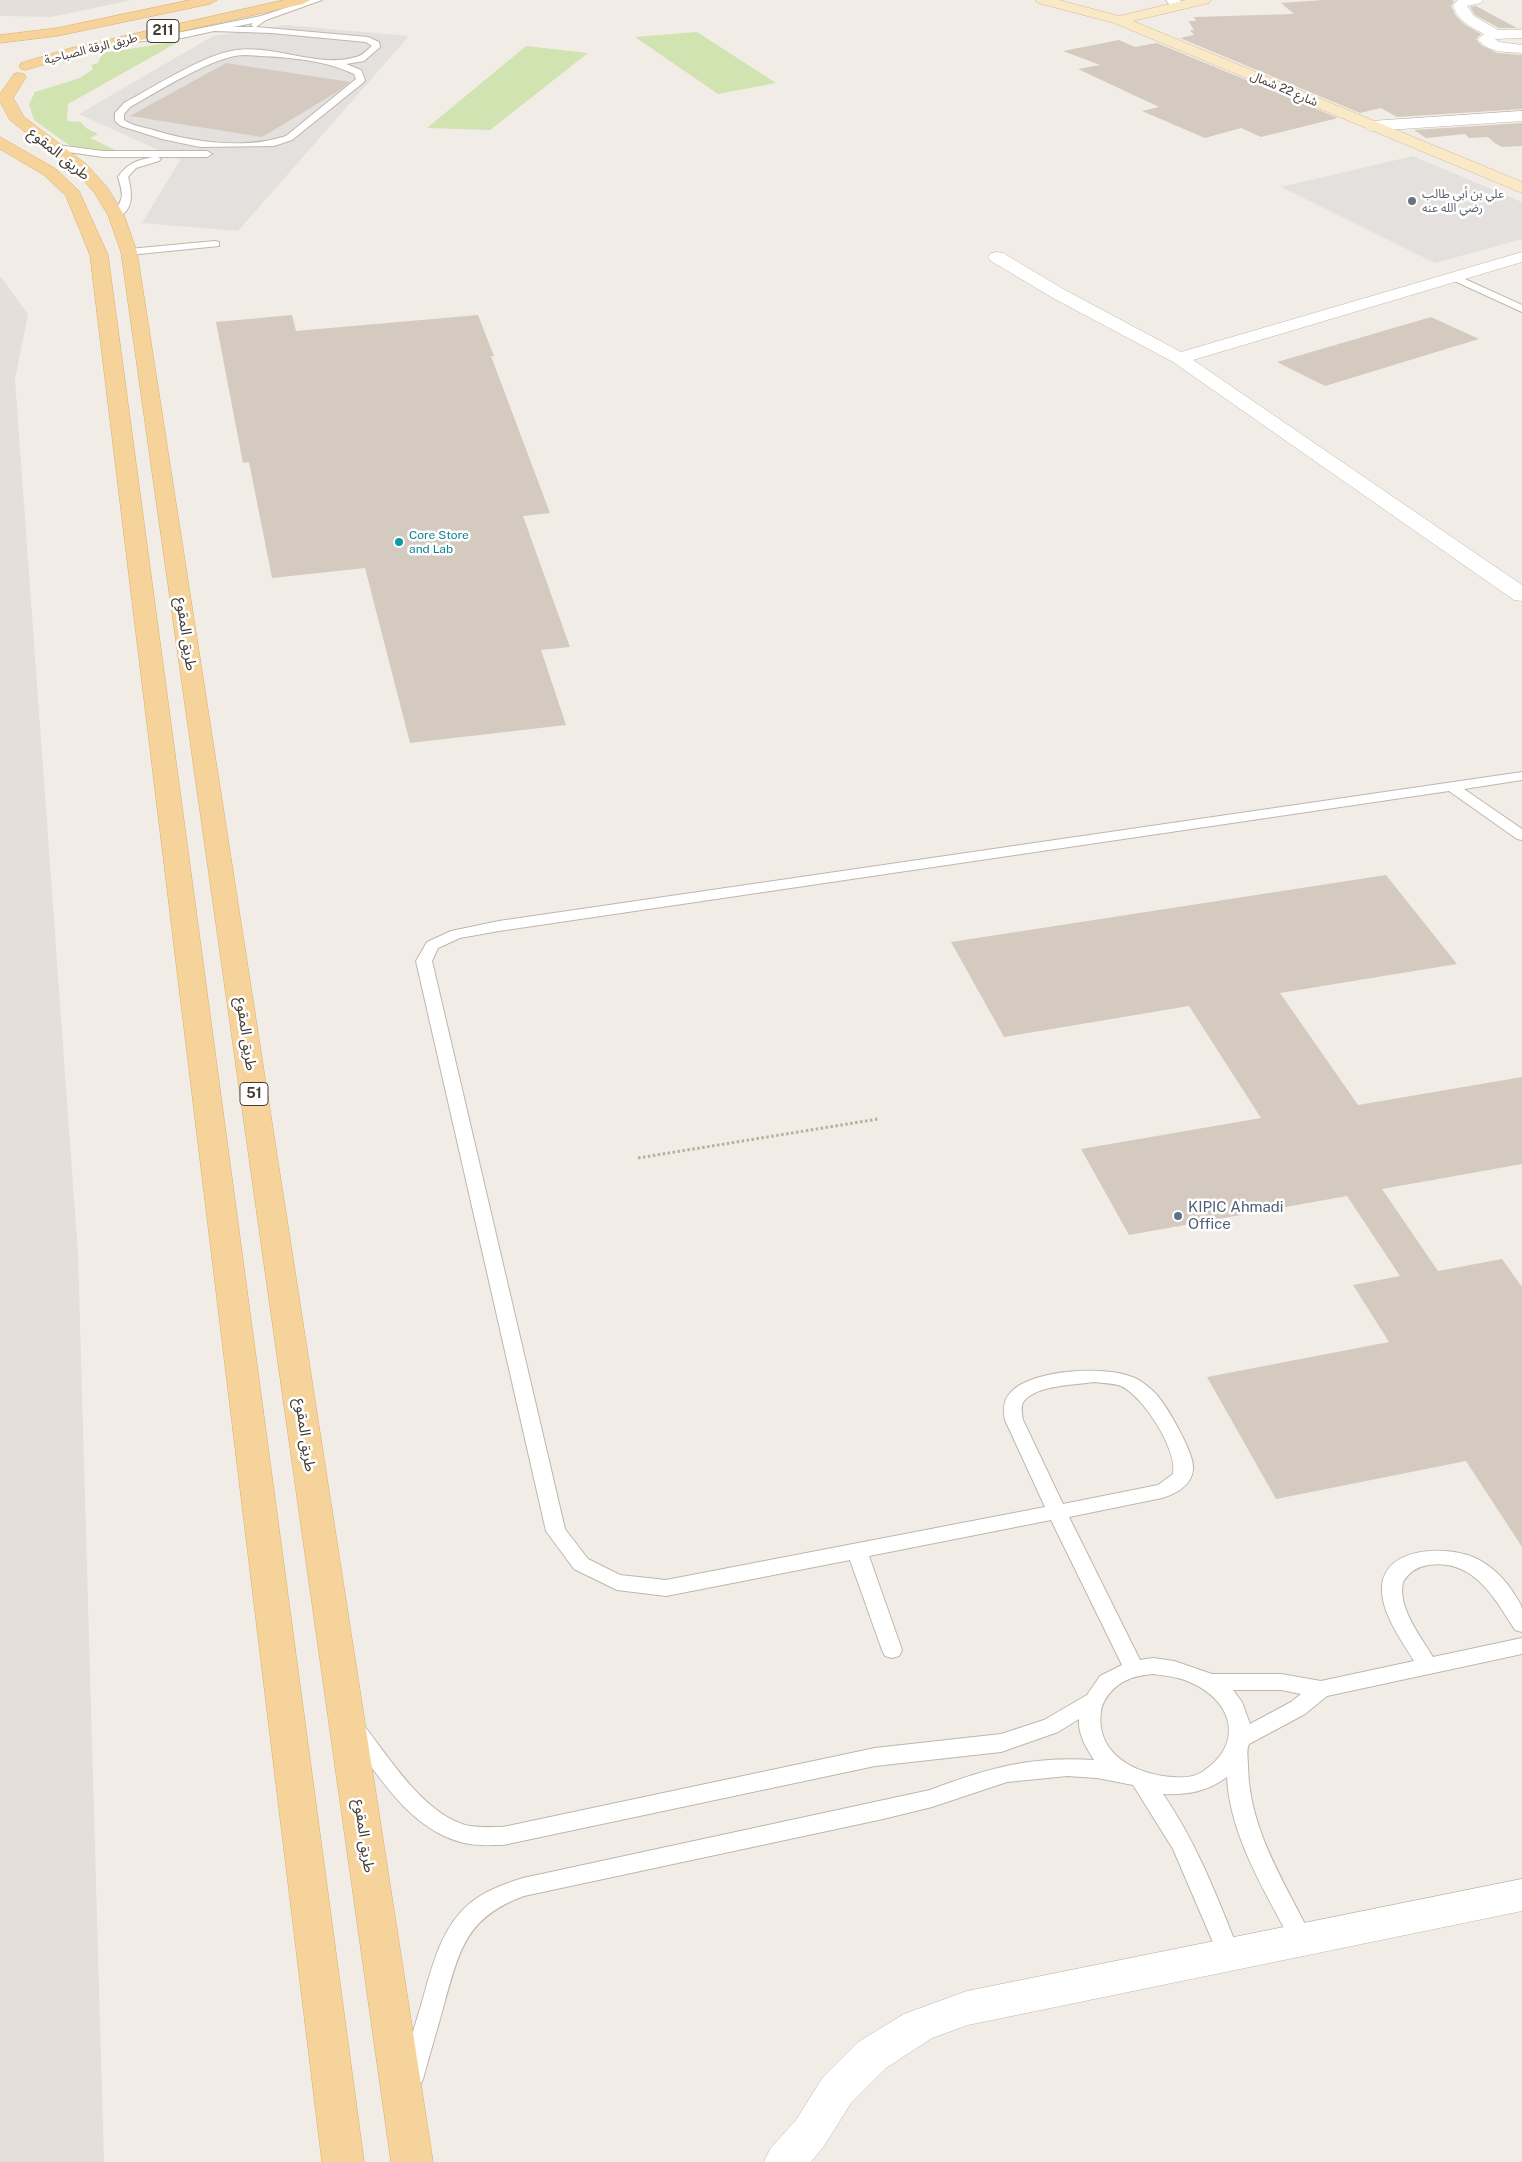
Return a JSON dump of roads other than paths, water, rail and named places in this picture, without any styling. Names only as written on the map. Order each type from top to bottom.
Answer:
[{"type":"main road","name":"طريق الرقة الصباحية","points":[[0,39],[57,32],[210,0]]},
{"type":"main road","name":"طريق الرقة الصباحية","points":[[12,64],[303,0]]},
{"type":"main road","name":"طريق المقوع","points":[[12,64],[5,98],[18,120],[80,167],[101,190],[116,215],[129,252],[412,2162]]},
{"type":"main road","name":"طريق المقوع","points":[[0,142],[50,172],[73,194],[99,255],[343,2162]]},
{"type":"street","name":"شارع 22 شمال","points":[[1043,0],[1119,20],[1522,188]]},
{"type":"street","points":[[1119,20],[1175,3],[1204,0]]},
{"type":"street","points":[[1476,0],[1466,1],[1460,6],[1460,11],[1466,17],[1495,34]]},
{"type":"street","points":[[1522,34],[1495,34],[1486,37],[1486,41],[1501,48],[1522,48]]},
{"type":"street","points":[[1372,126],[1520,108]]},
{"type":"street","points":[[997,257],[1076,303],[1179,358],[1522,595]]},
{"type":"street","points":[[1179,358],[1522,257]]},
{"type":"street","points":[[785,2162],[810,2133],[837,2090],[872,2055],[918,2026],[967,2008],[1522,1895]]},
{"type":"lane","points":[[126,39],[168,37],[216,29],[263,18],[318,0]]},
{"type":"lane","points":[[253,29],[257,22],[263,18]]},
{"type":"lane","points":[[216,29],[253,29],[362,39],[376,44],[371,52],[361,59],[336,63],[249,53],[225,55],[127,105],[122,109],[118,117],[124,124],[194,144],[230,145],[280,142],[289,138],[360,80],[358,72],[336,63]]},
{"type":"lane","points":[[57,148],[102,154],[207,154]]},
{"type":"lane","points":[[121,154],[136,164]]},
{"type":"lane","points":[[116,215],[127,204],[128,196],[123,177],[128,170],[136,164],[177,154]]},
{"type":"lane","points":[[129,252],[215,244]]},
{"type":"lane","points":[[1454,277],[1522,309]]},
{"type":"lane","points":[[1134,1670],[1058,1512],[1011,1412],[1016,1395],[1035,1386],[1094,1376],[1121,1379],[1144,1391],[1151,1400],[1182,1456],[1184,1473],[1172,1488],[1058,1512],[666,1588],[617,1582],[580,1564],[556,1531],[424,961],[432,945],[456,934],[499,926],[1522,776]]},
{"type":"lane","points":[[1451,786],[1522,836]]},
{"type":"lane","points":[[857,1551],[892,1650]]},
{"type":"lane","points":[[1428,1666],[1394,1603],[1392,1588],[1396,1574],[1408,1564],[1424,1558],[1444,1557],[1463,1561],[1481,1570],[1494,1582],[1522,1624]]},
{"type":"lane","points":[[1209,1682],[1280,1682],[1321,1689],[1522,1646]]},
{"type":"lane","points":[[1229,1954],[1189,1856],[1160,1805],[1134,1778],[1104,1756],[1098,1749],[1091,1733],[1089,1716],[1093,1701],[1102,1687],[1116,1676],[1153,1666],[1173,1668],[1192,1673],[1209,1682],[1223,1693],[1234,1707],[1240,1722],[1239,1797],[1245,1819],[1254,1842],[1302,1940]]},
{"type":"lane","points":[[404,2103],[447,1955],[454,1937],[467,1919],[502,1894],[524,1887],[891,1808],[932,1798],[978,1781],[1007,1773],[1066,1767],[1097,1770],[1164,1786],[1188,1786],[1209,1779],[1226,1768],[1239,1745],[1298,1708],[1321,1689]]},
{"type":"lane","points":[[346,1718],[427,1816],[443,1826],[462,1833],[482,1836],[503,1836],[875,1758],[1001,1743],[1051,1726],[1093,1701]]},
{"type":"place","name":"علي بن أبي طالب رضي الله عنه","points":[[1412,201]]},
{"type":"place","name":"Core Store and Lab","points":[[399,542]]},
{"type":"place","name":"KIPIC Ahmadi Office","points":[[1178,1216]]}]
